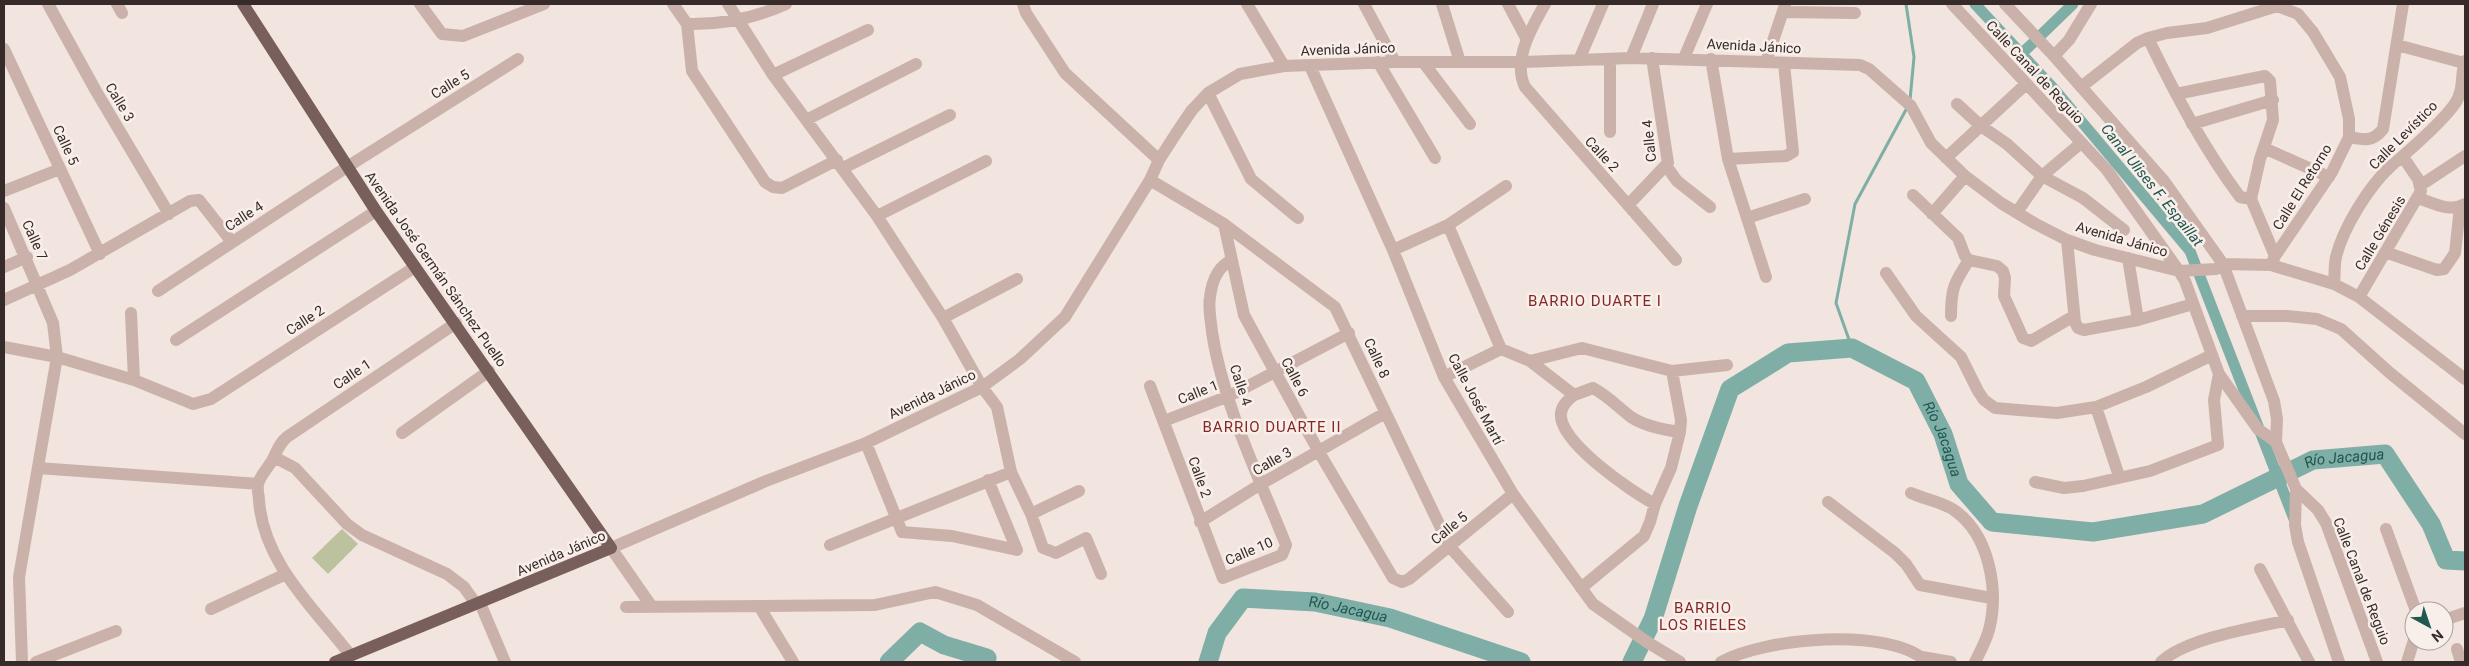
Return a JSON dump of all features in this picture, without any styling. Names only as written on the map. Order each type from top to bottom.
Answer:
[{"type":"main road","name":"Avenida José Germán Sánchez Puello","points":[[243,4],[376,211],[456,323],[611,548]]},
{"type":"main road","name":"Avenida Jánico","points":[[335,662],[611,548]]},
{"type":"street","name":"Calle 3","points":[[48,4],[96,91],[169,214]]},
{"type":"street","points":[[420,4],[442,34],[464,36],[544,4]]},
{"type":"street","points":[[674,4],[687,24],[692,71],[765,182],[773,186],[782,188],[950,115]]},
{"type":"street","points":[[728,4],[736,21],[772,75],[808,120],[878,216],[943,318],[982,387],[997,407],[1011,472],[1031,514],[1043,548],[1056,553],[1086,538],[1102,574]]},
{"type":"street","points":[[687,24],[736,21],[769,12],[786,4]]},
{"type":"street","points":[[1023,4],[1065,73],[1158,160]]},
{"type":"street","points":[[1247,4],[1284,66]]},
{"type":"street","points":[[1364,4],[1395,62]]},
{"type":"street","points":[[1442,4],[1460,62]]},
{"type":"street","points":[[1508,4],[1526,38]]},
{"type":"street","name":"Calle 2","points":[[1544,4],[1526,38],[1521,79],[1531,95],[1629,204],[1676,260]]},
{"type":"street","points":[[1579,60],[1604,4]]},
{"type":"street","points":[[1631,58],[1652,4]]},
{"type":"street","points":[[1684,58],[1706,4]]},
{"type":"street","name":"Calle Canal de Reguio","points":[[1952,4],[2107,170],[2182,271],[2219,374],[2258,429],[2276,442]]},
{"type":"street","name":"Calle Canal de Reguio","points":[[2005,4],[2054,56],[2164,181],[2219,266],[2242,316],[2274,401],[2277,419],[2276,442],[2296,489],[2318,510],[2333,539],[2377,662]]},
{"type":"street","points":[[2054,56],[2069,40],[2091,4]]},
{"type":"street","points":[[2350,137],[2368,140],[2377,137],[2383,129],[2403,4]]},
{"type":"street","name":"Calle El Retorno","points":[[2081,87],[2137,43],[2148,38],[2167,33],[2207,28],[2261,7],[2277,6],[2298,14],[2313,32],[2340,77],[2349,119],[2350,137],[2329,177],[2273,260]]},
{"type":"street","points":[[1766,62],[1784,8],[1855,13]]},
{"type":"street","points":[[772,75],[868,30]]},
{"type":"street","points":[[2148,38],[2211,158],[2240,197],[2251,199]]},
{"type":"street","points":[[2397,45],[2464,62]]},
{"type":"street","name":"Calle 5","points":[[4,49],[100,254]]},
{"type":"street","name":"Avenida Jánico","points":[[611,548],[766,481],[866,443],[982,387],[1020,359],[1064,317],[1150,180],[1158,160],[1192,110],[1208,93],[1240,74],[1284,66],[1378,62],[1522,62],[1631,58],[1684,58],[1784,64],[1860,65],[1869,69],[1908,103],[1931,143],[1965,176],[2016,212],[2067,240],[2128,258],[2182,271],[2273,260],[2334,284],[2359,297],[2465,379]]},
{"type":"street","name":"Calle 4","points":[[1629,204],[1666,167],[1668,158],[1652,58]]},
{"type":"street","name":"Calle 5","points":[[347,167],[518,59]]},
{"type":"street","points":[[1610,59],[1610,132]]},
{"type":"street","points":[[1711,59],[1728,159],[1766,277]]},
{"type":"street","points":[[1378,62],[1435,158]]},
{"type":"street","points":[[1424,62],[1470,124]]},
{"type":"street","name":"Calle Levístico","points":[[2334,284],[2336,258],[2348,226],[2376,184],[2390,167],[2404,157],[2454,106],[2463,86],[2464,62]]},
{"type":"street","points":[[808,120],[916,64]]},
{"type":"street","points":[[1728,159],[1786,156],[1793,152],[1784,64]]},
{"type":"street","name":"Calle José Martí","points":[[1310,66],[1393,250],[1444,377],[1512,494],[1593,604],[1633,633],[1680,662]]},
{"type":"street","points":[[2176,94],[2265,76],[2270,81],[2273,100],[2273,120],[2251,199],[2273,260]]},
{"type":"street","points":[[1946,158],[2026,84]]},
{"type":"street","points":[[1208,93],[1251,179],[1298,218]]},
{"type":"street","points":[[2192,124],[2273,100]]},
{"type":"street","points":[[1957,104],[1981,126],[2007,144],[2042,176],[2083,198],[2124,230]]},
{"type":"street","points":[[2016,212],[2042,176],[2081,143]]},
{"type":"street","points":[[2264,148],[2329,177]]},
{"type":"street","points":[[2420,185],[2465,156]]},
{"type":"street","name":"Calle Génesis","points":[[2359,297],[2418,198],[2420,185],[2404,157]]},
{"type":"street","points":[[878,216],[986,161]]},
{"type":"street","name":"Calle 4","points":[[158,291],[347,167]]},
{"type":"street","points":[[1666,167],[1677,181],[1710,207]]},
{"type":"street","points":[[4,191],[60,169]]},
{"type":"street","points":[[1932,214],[1965,176]]},
{"type":"street","name":"Calle 8","points":[[1150,180],[1224,224],[1335,307],[1450,547],[1508,612]]},
{"type":"street","points":[[1393,250],[1448,225],[1506,186]]},
{"type":"street","points":[[1913,196],[1958,238],[1964,256],[1969,260],[1997,266],[2003,271],[2006,278],[2004,296],[2023,338],[2031,341],[2074,316]]},
{"type":"street","points":[[2385,252],[2437,270],[2444,269],[2455,253],[2462,206],[2446,208],[2418,198]]},
{"type":"street","points":[[1747,218],[1805,199]]},
{"type":"street","points":[[4,300],[39,286],[100,254],[190,201],[199,200],[232,242]]},
{"type":"street","name":"Calle 7","points":[[4,208],[27,257],[53,322],[57,357],[19,577],[22,662]]},
{"type":"street","points":[[176,340],[376,211]]},
{"type":"street","name":"Calle 6","points":[[1224,224],[1244,315],[1318,452],[1393,578],[1402,582]]},
{"type":"street","points":[[1448,225],[1501,350]]},
{"type":"street","points":[[2067,240],[2074,316],[2078,328],[2084,330],[2138,320],[2193,304]]},
{"type":"street","points":[[4,267],[27,257]]},
{"type":"street","points":[[2128,258],[2138,320]]},
{"type":"street","name":"Calle 4","points":[[1232,260],[1220,269],[1213,281],[1209,299],[1216,357],[1261,484],[1286,545],[1285,551]]},
{"type":"street","points":[[1951,316],[1951,293],[1955,281],[1969,260]]},
{"type":"street","name":"Calle 2","points":[[134,380],[193,404],[211,399],[415,267]]},
{"type":"street","points":[[1886,273],[1916,316],[1961,357],[1978,391],[1984,400],[1995,408],[2057,413],[2096,407],[2146,388],[2212,355]]},
{"type":"street","points":[[943,318],[1017,279]]},
{"type":"street","points":[[4,347],[57,357],[134,380],[130,313]]},
{"type":"street","points":[[2242,316],[2287,316],[2317,319],[2341,329],[2390,373],[2465,434]]},
{"type":"street","name":"Calle 1","points":[[258,484],[274,457],[277,446],[287,437],[456,323]]},
{"type":"street","name":"Calle 1","points":[[1164,421],[1229,396],[1348,333]]},
{"type":"street","points":[[1530,361],[1582,348],[1672,371],[1727,365]]},
{"type":"street","points":[[1444,377],[1501,350],[1530,361],[1574,394]]},
{"type":"street","points":[[402,433],[489,371]]},
{"type":"street","points":[[1581,588],[1644,536],[1655,504],[1671,468],[1680,432],[1681,420],[1672,371]]},
{"type":"street","points":[[2035,482],[2064,488],[2083,486],[2119,476],[2150,471],[2218,445],[2214,400],[2219,374]]},
{"type":"street","name":"Calle 2","points":[[1150,386],[1222,578]]},
{"type":"street","points":[[1655,504],[1627,487],[1577,446],[1564,429],[1560,415],[1564,404],[1574,394],[1593,388],[1606,394],[1633,418],[1665,430],[1680,432]]},
{"type":"street","points":[[2096,407],[2119,476]]},
{"type":"street","name":"Calle 3","points":[[1200,522],[1261,484],[1385,413]]},
{"type":"street","points":[[866,443],[902,532],[952,536],[1017,550],[988,480]]},
{"type":"street","points":[[274,457],[294,468],[347,524],[362,535],[447,574],[464,587],[478,604],[505,662]]},
{"type":"street","points":[[38,468],[258,484],[260,512],[266,536],[286,574],[352,656]]},
{"type":"street","points":[[830,545],[1011,472]]},
{"type":"street","name":"Calle Canal de Reguio","points":[[2296,489],[2295,525],[2302,562],[2339,662]]},
{"type":"street","points":[[1031,514],[1079,491]]},
{"type":"street","points":[[1910,493],[1953,510],[1970,525],[1988,560],[1992,598],[1989,631],[1975,662]]},
{"type":"street","name":"Calle 5","points":[[1402,582],[1450,547],[1512,494]]},
{"type":"street","points":[[1828,502],[1895,553],[1906,564],[1920,585],[1992,598]]},
{"type":"street","points":[[2386,529],[2412,601]]},
{"type":"street","points":[[611,548],[652,606]]},
{"type":"street","name":"Calle 10","points":[[1222,578],[1276,558],[1285,551]]},
{"type":"street","points":[[2260,569],[2309,662]]},
{"type":"street","points":[[211,609],[286,574]]},
{"type":"street","points":[[626,607],[875,605],[935,592],[977,605],[1075,662]]},
{"type":"street","points":[[759,606],[793,662]]},
{"type":"street","points":[[2160,662],[2172,654],[2197,643],[2288,620]]},
{"type":"street","points":[[40,662],[116,631]]},
{"type":"street","points":[[1721,662],[1738,653],[1764,646],[1792,642],[1850,640],[1890,644],[1924,660],[1952,662]]},
{"type":"street","points":[[2457,649],[2461,662]]},
{"type":"green space","points":[[342,529],[358,544],[328,574],[312,558]]},
{"type":"waterway","points":[[1906,4],[1914,57],[1910,100]]},
{"type":"waterway","name":"Canal Ulises F. Espaillat","points":[[1975,4],[2055,90],[2190,251],[2294,519]]},
{"type":"waterway","points":[[2041,35],[2073,4]]},
{"type":"waterway","points":[[2021,54],[2034,42]]},
{"type":"waterway","points":[[1852,348],[1836,303],[1855,204],[1908,106]]},
{"type":"waterway","name":"Río Jacagua","points":[[1632,662],[1653,619],[1688,506],[1730,389],[1788,353],[1852,348],[1916,381],[1943,434],[1959,484],[1992,522],[2093,532],[2203,514],[2313,460],[2385,454],[2431,524],[2446,560],[2465,561]]},
{"type":"waterway","name":"Río Jacagua","points":[[1208,662],[1217,633],[1243,598],[1315,602],[1390,618],[1521,662]]},
{"type":"waterway","name":"Río Jacagua","points":[[889,662],[920,632],[944,645],[987,658],[985,662]]},
{"type":"district","name":"BARRIO DUARTE I","points":[[1595,301]]},
{"type":"district","name":"BARRIO DUARTE II","points":[[1272,427]]},
{"type":"district","name":"BARRIO LOS RIELES","points":[[1703,616]]}]
